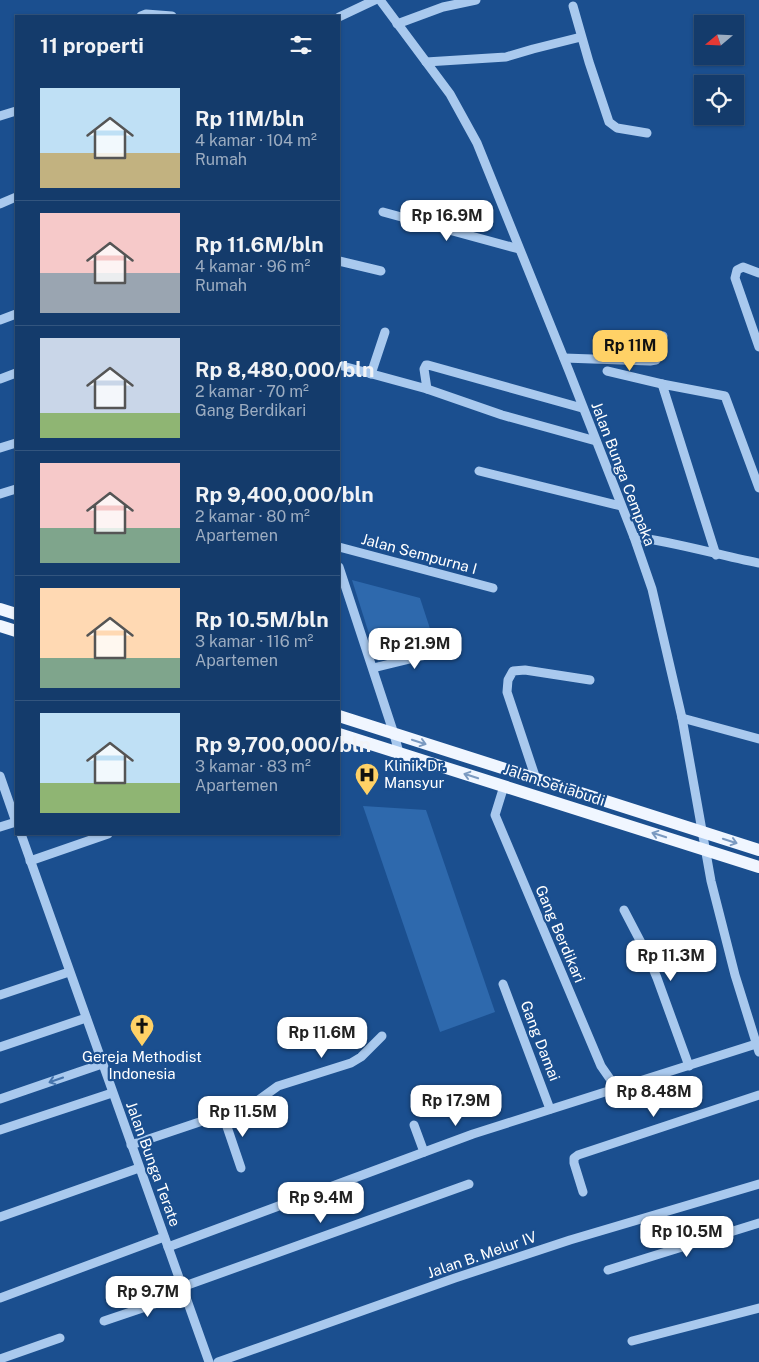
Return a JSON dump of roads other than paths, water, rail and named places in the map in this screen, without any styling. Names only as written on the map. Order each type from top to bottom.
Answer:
[{"type":"main road","points":[[0,609],[15,614]]},
{"type":"main road","points":[[0,626],[15,631]]},
{"type":"main road","name":"Jalan Setiabudi","points":[[340,716],[759,850]]},
{"type":"main road","name":"Jalan Setiabudi","points":[[340,734],[759,867]]},
{"type":"street","points":[[340,17],[375,0]]},
{"type":"street","name":"Jalan Bunga Cempaka","points":[[380,0],[450,94],[476,142],[518,249],[531,275],[634,537],[652,589],[682,718],[711,882],[735,975],[758,1048]]},
{"type":"street","points":[[397,24],[443,7],[476,0]]},
{"type":"street","points":[[573,6],[581,37],[609,122],[617,128],[647,133]]},
{"type":"street","points":[[144,15],[159,15]]},
{"type":"street","points":[[426,62],[506,57],[581,37]]},
{"type":"street","points":[[0,116],[15,111]]},
{"type":"street","points":[[0,204],[15,197]]},
{"type":"street","points":[[382,212],[518,249]]},
{"type":"street","points":[[340,261],[381,271]]},
{"type":"street","points":[[759,273],[743,267],[737,270],[735,278],[759,347]]},
{"type":"street","points":[[0,320],[15,314]]},
{"type":"street","points":[[371,374],[385,332]]},
{"type":"street","points":[[564,358],[656,360],[659,355],[662,336]]},
{"type":"street","points":[[340,365],[427,389],[502,415],[596,441]]},
{"type":"street","points":[[427,389],[424,369],[428,365],[582,408]]},
{"type":"street","points":[[607,372],[725,396],[759,488]]},
{"type":"street","points":[[0,379],[15,373]]},
{"type":"street","points":[[662,384],[716,555]]},
{"type":"street","points":[[0,448],[15,443]]},
{"type":"street","points":[[479,471],[621,506]]},
{"type":"street","points":[[0,494],[15,489]]},
{"type":"street","points":[[634,537],[658,540],[716,555],[759,563]]},
{"type":"street","name":"Jalan Sempurna I","points":[[340,547],[492,588]]},
{"type":"street","points":[[340,570],[394,734],[398,753]]},
{"type":"street","points":[[372,668],[451,649]]},
{"type":"street","points":[[536,779],[507,692],[508,680],[513,671],[525,670],[590,680]]},
{"type":"street","points":[[682,718],[759,739]]},
{"type":"street","points":[[1,779],[15,819]]},
{"type":"street","name":"Gang Berdikari","points":[[504,786],[495,814],[600,1066],[617,1089]]},
{"type":"street","points":[[0,827],[15,822]]},
{"type":"street","name":"Jalan Bunga Terate","points":[[21,835],[209,1362]]},
{"type":"street","points":[[30,861],[105,835]]},
{"type":"street","points":[[624,910],[657,978],[688,1066]]},
{"type":"street","points":[[0,995],[69,972]]},
{"type":"street","name":"Gang Damai","points":[[503,984],[550,1109]]},
{"type":"street","points":[[0,1048],[86,1018]]},
{"type":"street","points":[[131,1145],[253,1104],[278,1086],[351,1063],[361,1057],[382,1036]]},
{"type":"street","points":[[168,1247],[473,1134],[688,1066],[758,1048]]},
{"type":"street","points":[[0,1099],[102,1064]]},
{"type":"street","points":[[0,1130],[112,1093]]},
{"type":"street","points":[[583,1192],[574,1163],[574,1158],[578,1155],[759,1095]]},
{"type":"street","points":[[223,1115],[240,1168]]},
{"type":"street","points":[[414,1125],[424,1152]]},
{"type":"street","points":[[0,1217],[139,1168]]},
{"type":"street","points":[[104,1320],[469,1184]]},
{"type":"street","name":"Jalan B. Melur IV","points":[[218,1362],[455,1278],[561,1243],[759,1184]]},
{"type":"street","points":[[608,1270],[759,1223]]},
{"type":"street","points":[[0,1298],[164,1237]]},
{"type":"street","points":[[632,1340],[759,1308]]},
{"type":"street","points":[[0,1359],[60,1338]]},
{"type":"place","name":"Klinik Dr. Mansyur","points":[[367,796]]},
{"type":"place","name":"Gereja Methodist Indonesia","points":[[142,1047]]}]
